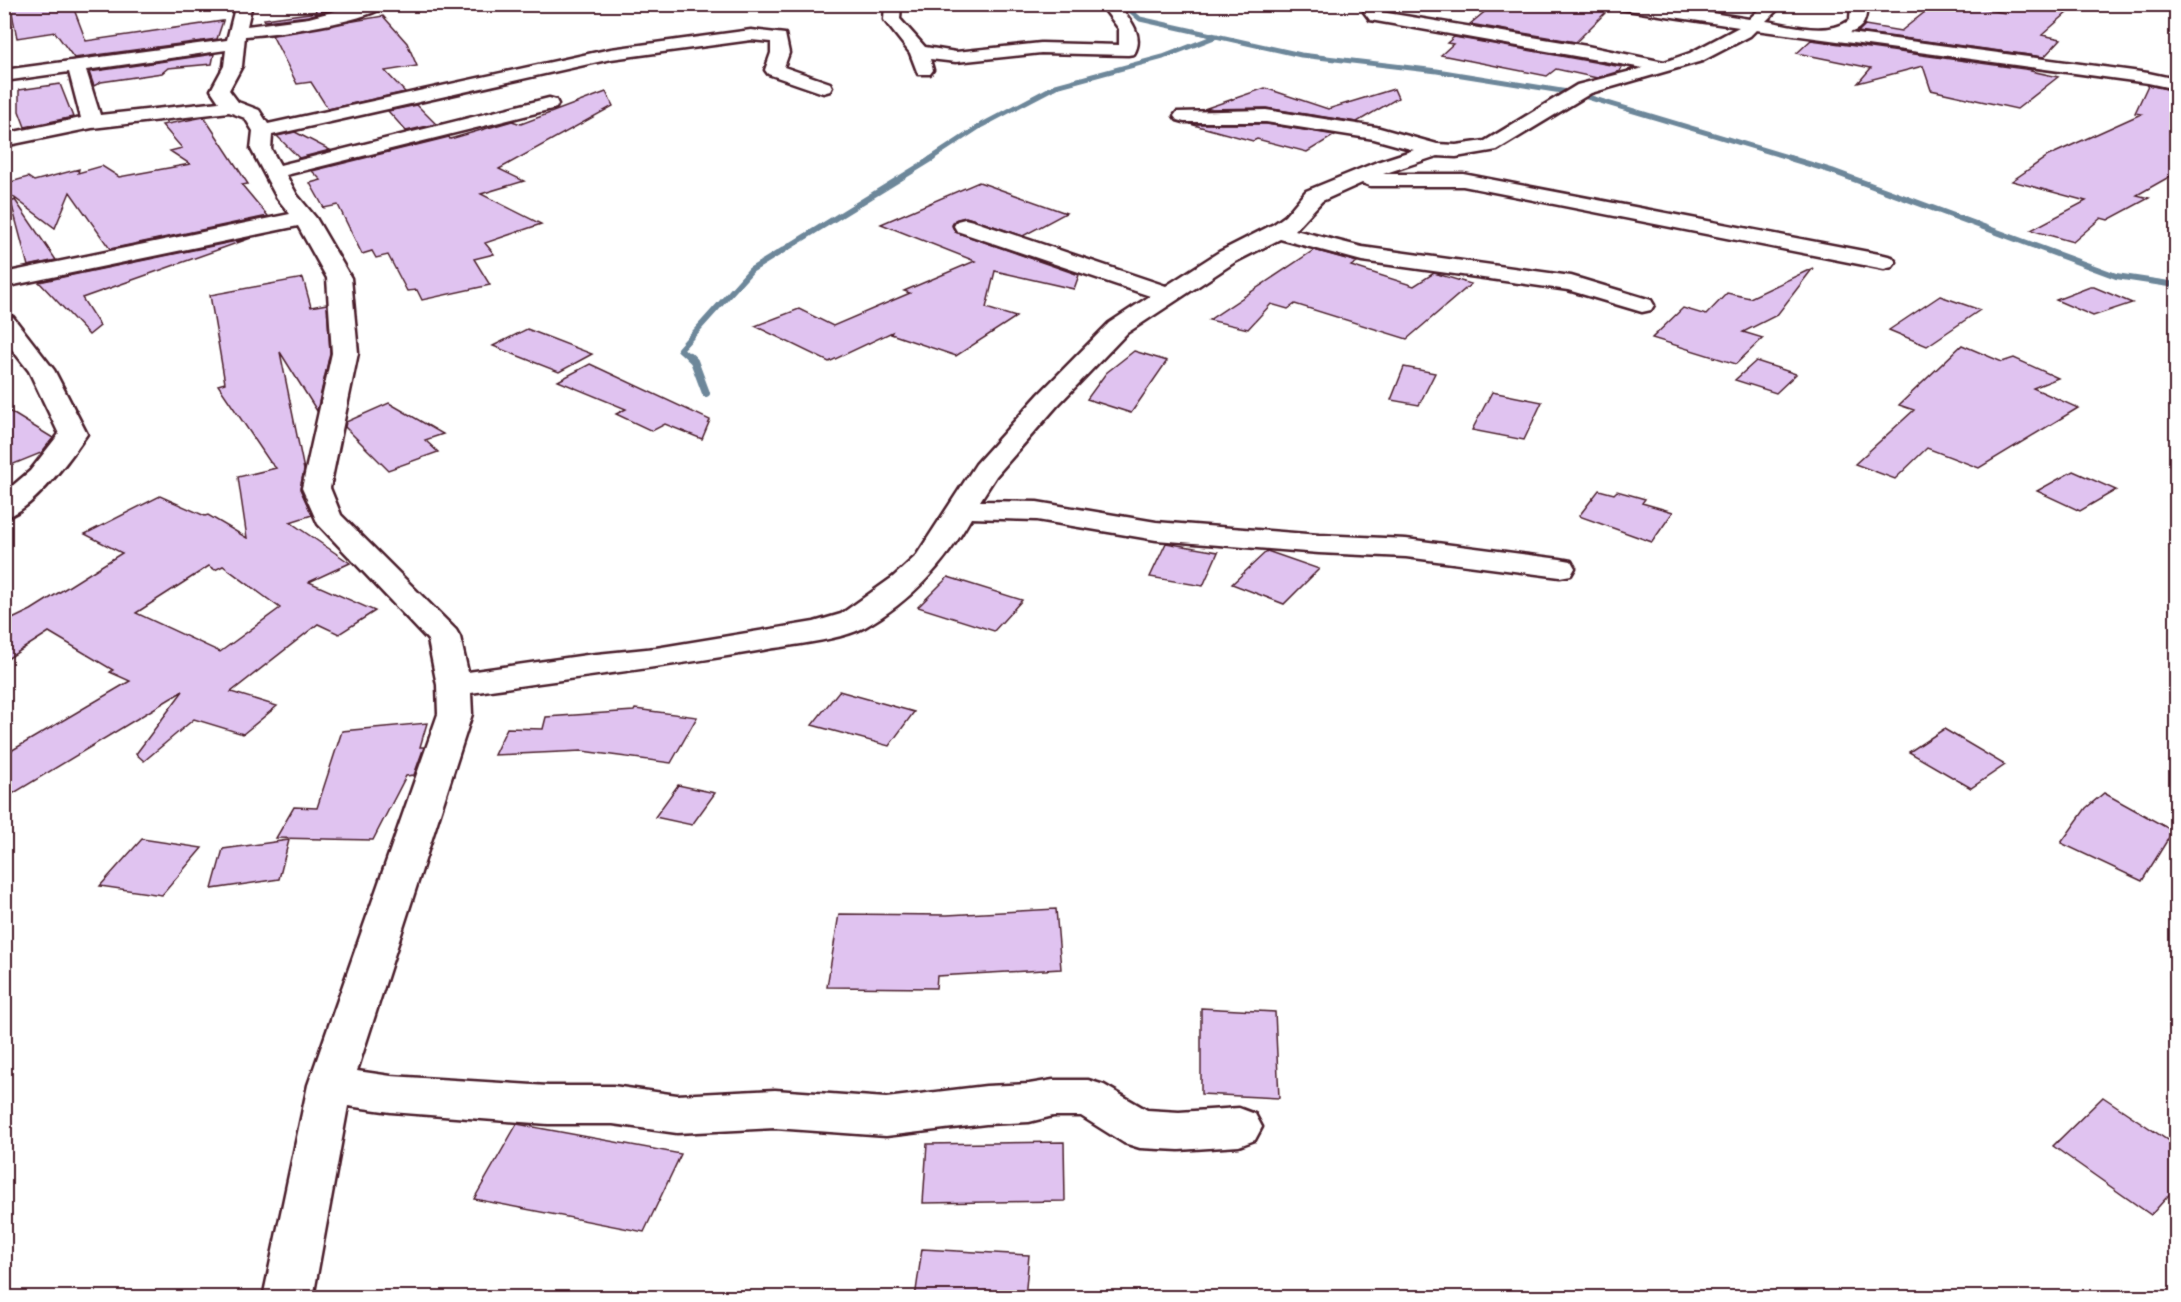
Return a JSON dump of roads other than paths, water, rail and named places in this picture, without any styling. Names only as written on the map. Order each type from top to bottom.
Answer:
[{"type":"street","points":[[4,76],[76,66],[239,27],[314,24],[348,16],[379,4]]},
{"type":"street","points":[[893,4],[892,20],[919,52],[924,70]]},
{"type":"street","points":[[919,52],[956,57],[1041,48],[1128,50],[1128,28],[1110,5],[1112,4]]},
{"type":"street","points":[[1379,4],[1372,12],[1376,16],[1573,48],[1667,67]]},
{"type":"street","points":[[1620,4],[1752,26],[2148,78],[2176,84]]},
{"type":"street","points":[[1184,116],[1266,116],[1376,134],[1436,150],[1456,151],[1490,146],[1574,93],[1696,57],[1744,32],[1775,4]]},
{"type":"street","points":[[1816,34],[1854,26],[1858,21],[1859,4]]},
{"type":"street","points":[[231,106],[220,90],[233,66],[239,27]]},
{"type":"street","points":[[263,131],[611,54],[751,35],[779,38],[780,53],[774,69],[823,87]]},
{"type":"street","points":[[76,66],[92,122]]},
{"type":"street","points":[[275,172],[549,104]]},
{"type":"street","points":[[4,140],[92,122],[231,106],[252,114],[263,131],[261,149],[288,198],[305,218],[339,278],[345,353],[316,488],[328,518],[444,637],[454,685],[455,714],[330,1085],[288,1298]]},
{"type":"street","points":[[1342,128],[1366,139],[1386,152],[1384,166]]},
{"type":"street","points":[[454,685],[586,665],[656,658],[838,627],[866,614],[927,562],[942,543],[981,477],[1000,452],[1118,328],[1242,248],[1278,231],[1293,221],[1314,196],[1384,166],[1436,150]]},
{"type":"street","points":[[1350,180],[1463,180],[1884,262]]},
{"type":"street","points":[[5,277],[305,218]]},
{"type":"street","points":[[965,226],[1170,295]]},
{"type":"street","points":[[1278,231],[1307,241],[1362,254],[1571,283],[1642,305]]},
{"type":"street","points":[[4,322],[41,370],[73,434],[40,477],[4,509]]},
{"type":"street","points":[[961,509],[1037,511],[1156,531],[1319,544],[1406,548],[1560,568]]},
{"type":"street","points":[[330,1085],[391,1094],[548,1105],[613,1105],[677,1114],[776,1109],[886,1118],[986,1105],[1029,1103],[1053,1098],[1088,1098],[1140,1129],[1179,1131],[1239,1127]]},
{"type":"waterway","points":[[1123,4],[1140,19],[1217,36]]},
{"type":"waterway","points":[[930,159],[982,125],[1056,86],[1163,57],[1217,36]]},
{"type":"waterway","points":[[1217,36],[1301,55],[1437,71],[1574,93],[1794,159]]},
{"type":"waterway","points":[[690,358],[680,349],[751,270],[933,158]]},
{"type":"waterway","points":[[1789,158],[1832,171],[2116,276],[2176,285]]},
{"type":"waterway","points":[[689,356],[694,361],[706,393]]}]
